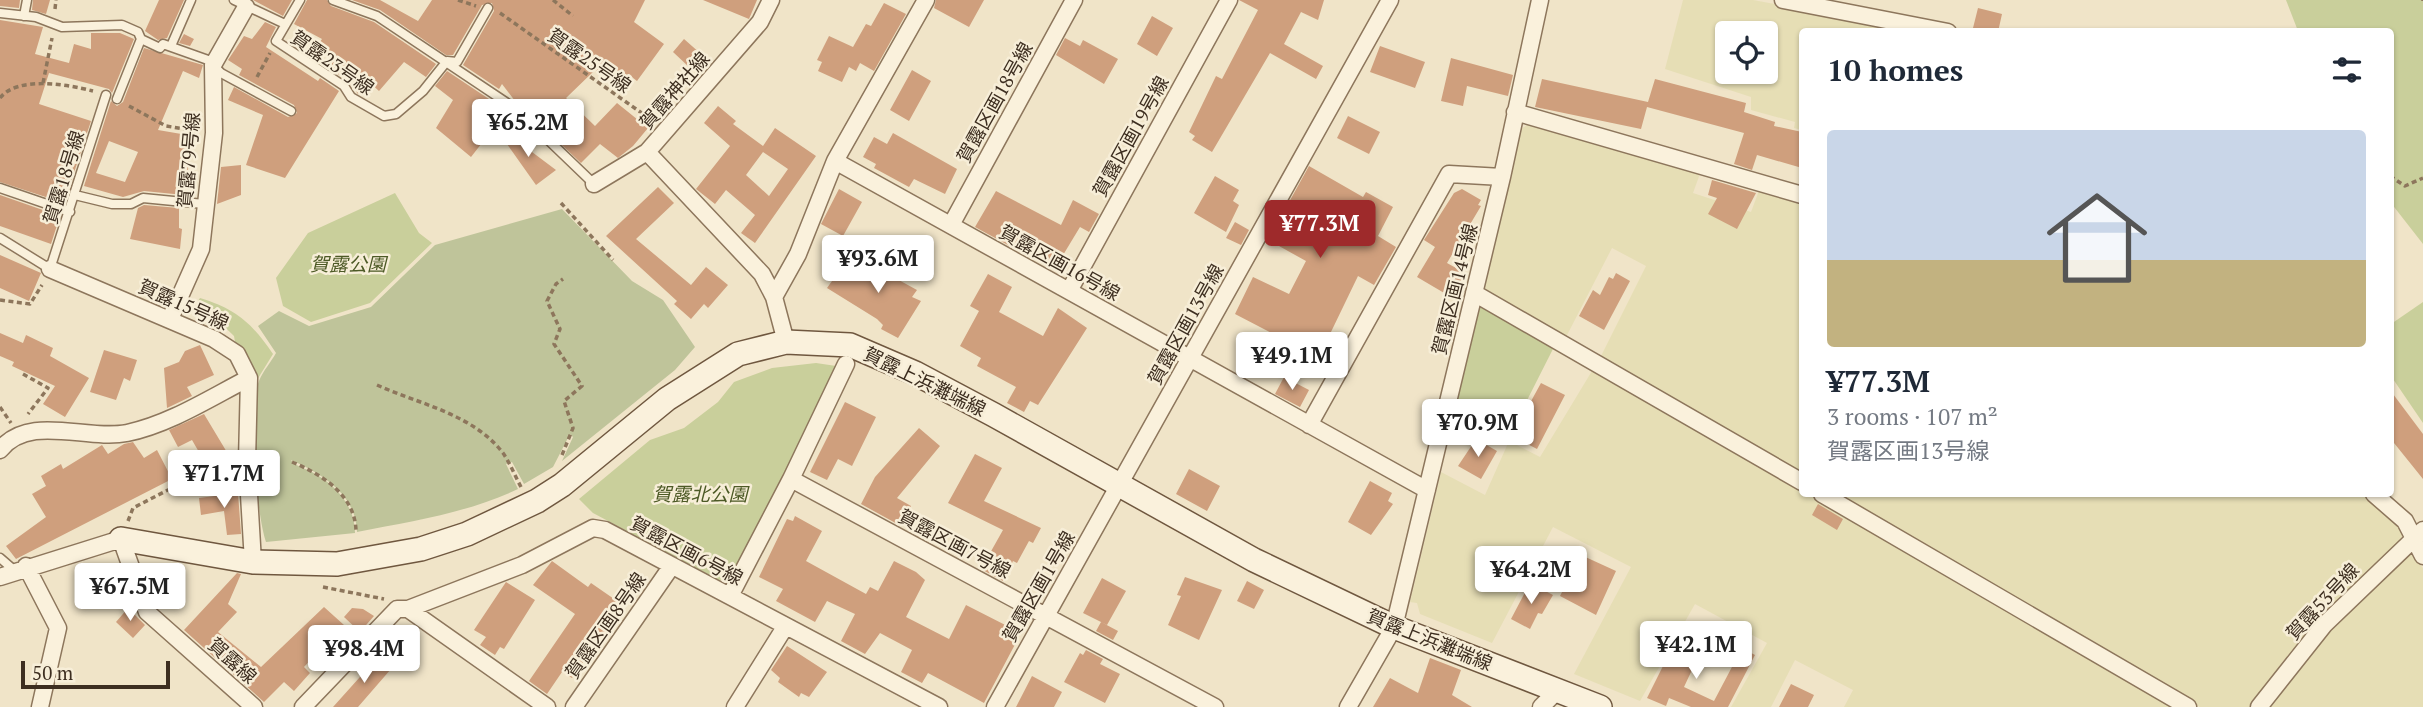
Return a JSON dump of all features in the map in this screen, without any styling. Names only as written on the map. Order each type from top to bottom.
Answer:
[{"type":"street","name":"賀露神社線","points":[[771,0],[760,22],[647,152],[762,274],[774,297],[786,342]]},
{"type":"street","points":[[774,297],[799,254],[835,161],[926,0]]},
{"type":"street","name":"賀露区画18号線","points":[[951,225],[1074,0]]},
{"type":"street","name":"賀露区画19号線","points":[[1069,291],[1229,0]]},
{"type":"street","name":"賀露区画13号線","points":[[1120,486],[1390,0]]},
{"type":"street","name":"賀露区画14号線","points":[[1348,707],[1394,627],[1502,177],[1540,0]]},
{"type":"street","points":[[1783,0],[1927,28]]},
{"type":"street","points":[[213,65],[240,3]]},
{"type":"street","name":"賀露79号線","points":[[170,319],[201,249],[214,133],[213,65]]},
{"type":"street","points":[[1515,112],[1799,194]]},
{"type":"street","points":[[594,184],[647,152]]},
{"type":"street","name":"賀露区画16号線","points":[[835,161],[1427,490]]},
{"type":"street","points":[[1309,425],[1449,174],[1502,177]]},
{"type":"street","name":"賀露15号線","points":[[50,269],[227,346],[237,354],[249,378]]},
{"type":"street","points":[[1474,293],[1799,480]]},
{"type":"street","name":"賀露上浜灘端線","points":[[14,571],[121,539],[253,562],[337,564],[421,549],[467,534],[537,501],[562,485],[667,399],[738,354],[786,342],[850,345],[915,373],[1254,560],[1394,627],[1600,707]]},
{"type":"street","points":[[730,596],[791,479],[846,364]]},
{"type":"street","points":[[0,450],[17,434],[46,430],[72,434],[126,433],[176,416],[249,378],[247,458],[253,562]]},
{"type":"street","name":"賀露区画7号線","points":[[791,479],[1215,707]]},
{"type":"street","name":"賀露区画1号線","points":[[995,707],[1045,614],[1120,486]]},
{"type":"street","points":[[1827,497],[2188,707]]},
{"type":"street","points":[[2377,497],[2419,534],[2423,556]]},
{"type":"street","name":"賀露区画6号線","points":[[408,609],[522,565],[593,528],[605,530],[939,707]]},
{"type":"street","name":"賀露53号線","points":[[2259,707],[2324,625],[2419,534]]},
{"type":"street","name":"賀露線","points":[[121,539],[147,611],[246,705]]},
{"type":"street","name":"賀露区画8号線","points":[[574,707],[671,567]]},
{"type":"street","points":[[14,571],[58,628],[40,707]]},
{"type":"street","points":[[303,707],[385,618],[397,609],[408,609],[547,707]]},
{"type":"street","points":[[736,707],[785,627]]},
{"type":"street","points":[[1541,707],[1559,689]]},
{"type":"lane","points":[[24,16],[27,0]]},
{"type":"lane","points":[[171,46],[191,0]]},
{"type":"lane","name":"賀露23号線","points":[[300,0],[276,41],[344,86],[352,97],[384,116],[396,114],[411,103],[447,61],[457,62],[488,8]]},
{"type":"lane","points":[[332,0],[377,16],[516,108],[594,184]]},
{"type":"lane","points":[[240,3],[285,24]]},
{"type":"lane","points":[[0,13],[80,27],[113,23],[130,27],[138,32],[141,39],[160,48],[163,44],[208,60],[220,73],[291,111]]},
{"type":"lane","points":[[117,99],[141,39]]},
{"type":"lane","name":"賀露18号線","points":[[50,269],[106,95]]},
{"type":"lane","points":[[0,188],[70,212]]},
{"type":"lane","points":[[75,195],[112,204],[131,204],[143,198],[205,204]]},
{"type":"lane","name":"賀露15号線","points":[[0,238],[50,269]]},
{"type":"lane","points":[[0,558],[14,571]]},
{"type":"path","points":[[43,83],[55,24],[56,0]]},
{"type":"path","name":"賀露25号線","points":[[458,0],[465,5],[501,13],[667,130]]},
{"type":"path","points":[[553,0],[573,16]]},
{"type":"path","points":[[250,90],[276,41]]},
{"type":"path","points":[[2394,179],[2405,186],[2423,178]]},
{"type":"path","points":[[561,203],[613,260]]},
{"type":"path","points":[[0,300],[30,304],[50,269]]},
{"type":"path","points":[[560,458],[566,451],[573,428],[564,401],[582,386],[554,344],[560,329],[547,301],[555,284],[563,279]]},
{"type":"path","points":[[17,434],[48,388],[23,374]]},
{"type":"path","points":[[377,385],[442,410],[479,432],[503,453],[523,491]]},
{"type":"path","points":[[121,539],[133,508],[199,474],[247,458]]},
{"type":"path","points":[[292,462],[321,476],[345,496],[353,511],[356,532]]},
{"type":"path","points":[[317,586],[390,600],[408,609]]},
{"type":"shaded area","points":[[1683,0],[1753,0],[1903,28],[1799,28],[1799,129],[1794,128],[1795,122],[1751,110],[1751,97],[1665,69]]},
{"type":"shaded area","points":[[1530,123],[1701,171],[1693,193],[1751,212],[1760,188],[1799,198],[1799,475],[1599,360],[1646,266],[1612,248],[1565,339],[1483,290],[1521,129]]},
{"type":"shaded area","points":[[1595,366],[1799,485],[1799,497],[1819,497],[2183,707],[1844,707],[1853,690],[1795,660],[1771,707],[1731,707],[1767,643],[1695,604],[1640,701],[1574,674],[1631,567],[1553,527],[1492,643],[1420,614],[1417,603],[1410,602],[1441,472],[1485,495],[1509,441],[1540,457]]},
{"type":"shaded area","points":[[1837,497],[2371,497],[2397,520],[2404,532],[2400,541],[2316,624],[2283,661],[2251,707],[2200,707]]},
{"type":"shaded area","points":[[2410,553],[2423,568],[2423,707],[2266,707],[2318,638]]},
{"type":"green space","points":[[2286,0],[2423,0],[2423,244],[2394,207],[2394,28],[2297,28]]},
{"type":"green space","name":"賀露公園","points":[[395,193],[419,233],[432,243],[370,303],[311,322],[283,306],[276,278],[308,233]]},
{"type":"green space","points":[[562,209],[632,281],[663,300],[695,347],[675,370],[562,461],[573,437],[570,434],[553,467],[524,484],[512,462],[506,464],[518,489],[439,515],[357,532],[351,507],[344,496],[325,479],[291,460],[326,481],[341,495],[351,513],[355,533],[266,542],[256,485],[254,413],[259,381],[276,353],[258,326],[279,311],[309,326],[371,307],[435,245]]},
{"type":"green space","points":[[200,298],[224,307],[242,318],[273,354],[257,380],[248,355],[235,342],[234,336],[198,301]]},
{"type":"green space","points":[[2423,302],[2423,423],[2394,380],[2394,322]]},
{"type":"green space","points":[[1486,306],[1556,343],[1507,440],[1451,424],[1479,308]]},
{"type":"green space","name":"賀露北公園","points":[[816,363],[843,367],[731,577],[719,580],[593,513],[579,499],[650,440],[684,428],[718,402],[734,382],[772,368]]},
{"type":"building","points":[[0,0],[20,0],[19,8],[0,6]]},
{"type":"building","points":[[33,0],[50,0],[46,14],[32,10]]},
{"type":"building","points":[[159,0],[184,0],[167,38],[158,40],[145,31]]},
{"type":"building","points":[[253,0],[292,0],[283,16]]},
{"type":"building","points":[[307,0],[327,0],[331,6],[374,22],[436,64],[426,77],[404,62],[379,91],[368,81],[358,94],[348,81],[328,67],[335,57],[318,45],[322,39],[294,24]]},
{"type":"building","points":[[352,0],[380,0],[418,21],[432,0],[645,0],[634,22],[664,44],[637,81],[628,74],[617,87],[595,70],[566,98],[595,126],[617,103],[648,128],[633,146],[618,158],[600,144],[581,163],[515,101],[502,84],[499,89],[463,65],[494,11],[492,3],[482,5],[453,55],[446,55],[380,10]]},
{"type":"building","points":[[703,0],[757,0],[749,19]]},
{"type":"building","points":[[936,0],[984,0],[969,27],[934,8]]},
{"type":"building","points":[[1239,0],[1324,0],[1318,20],[1301,12],[1284,44],[1323,66],[1316,79],[1270,53],[1212,152],[1192,140],[1195,136],[1189,132],[1216,76],[1222,79],[1258,10]]},
{"type":"building","points":[[884,3],[906,14],[874,71],[860,63],[856,71],[849,67],[842,82],[818,71],[822,62],[817,60],[829,36],[853,47],[866,24],[871,26]]},
{"type":"building","points":[[1978,8],[2002,14],[1999,28],[1973,28]]},
{"type":"building","points":[[1152,16],[1173,28],[1157,56],[1137,44]]},
{"type":"building","points":[[0,20],[43,27],[35,54],[69,63],[74,44],[91,49],[91,33],[120,33],[134,39],[112,93],[109,89],[49,73],[39,104],[91,121],[64,203],[0,182]]},
{"type":"building","points":[[265,22],[276,27],[266,47],[318,81],[320,78],[339,91],[285,178],[246,165],[263,115],[228,100],[234,87],[288,117],[297,113],[294,105],[239,75],[242,69],[228,60],[244,36],[252,39]]},
{"type":"building","points":[[184,34],[194,39],[190,46],[179,43]]},
{"type":"building","points":[[1065,38],[1080,46],[1083,40],[1118,59],[1104,84],[1056,55]]},
{"type":"building","points":[[684,39],[701,54],[689,67],[673,52]]},
{"type":"building","points":[[1380,46],[1425,62],[1415,88],[1370,72]]},
{"type":"building","points":[[144,48],[203,65],[199,78],[183,71],[158,130],[193,136],[184,195],[144,191],[123,197],[84,186],[111,101],[117,106],[123,102]],"holes":[[[109,141],[138,152],[125,182],[96,173]]]},
{"type":"building","points":[[1451,58],[1513,75],[1508,96],[1467,86],[1463,106],[1441,101]]},
{"type":"building","points":[[912,70],[931,81],[909,121],[890,110]]},
{"type":"building","points":[[447,71],[492,101],[482,115],[496,125],[471,157],[436,128],[453,100],[435,86]]},
{"type":"building","points":[[1542,79],[1648,102],[1655,79],[1746,103],[1744,112],[1775,122],[1774,126],[1799,131],[1799,167],[1757,155],[1752,170],[1734,164],[1744,133],[1647,107],[1641,129],[1535,107]]},
{"type":"building","points":[[718,106],[736,121],[733,124],[763,146],[775,128],[816,156],[755,243],[741,233],[755,215],[726,190],[715,204],[696,189],[730,146],[704,123]],"holes":[[[763,152],[788,169],[769,196],[746,175]]]},
{"type":"building","points":[[1348,116],[1380,132],[1369,154],[1337,138]]},
{"type":"building","points":[[500,128],[556,170],[536,185],[497,130]]},
{"type":"building","points":[[893,133],[957,169],[945,194],[914,179],[909,187],[874,168],[876,164],[863,157],[874,137],[887,144]]},
{"type":"building","points":[[241,165],[241,195],[217,204],[221,167]]},
{"type":"building","points":[[1309,166],[1363,197],[1366,192],[1393,207],[1378,236],[1396,247],[1374,285],[1358,276],[1330,334],[1326,332],[1314,355],[1235,314],[1253,277],[1289,294],[1306,261],[1268,240]]},
{"type":"building","points":[[1215,176],[1239,190],[1233,201],[1239,205],[1226,232],[1194,213]]},
{"type":"building","points":[[1712,180],[1756,193],[1737,229],[1708,214],[1717,198],[1708,195]]},
{"type":"building","points":[[658,187],[674,203],[636,239],[691,285],[706,267],[728,285],[708,308],[704,304],[691,319],[674,304],[677,301],[606,236]]},
{"type":"building","points":[[839,189],[862,202],[843,236],[821,224]]},
{"type":"building","points":[[1462,189],[1481,200],[1478,205],[1481,206],[1447,263],[1465,273],[1451,297],[1417,277],[1435,247],[1424,240],[1454,193]]},
{"type":"building","points":[[996,191],[1061,225],[1073,200],[1099,214],[1089,232],[1080,227],[1054,270],[975,227]]},
{"type":"building","points":[[0,195],[60,216],[51,244],[0,226]]},
{"type":"building","points":[[144,205],[179,208],[179,228],[182,229],[180,249],[130,239],[138,208]]},
{"type":"building","points":[[1235,222],[1249,230],[1241,245],[1226,238]]},
{"type":"building","points":[[867,254],[890,267],[886,273],[917,290],[912,297],[921,301],[898,338],[881,329],[883,325],[877,319],[827,288],[842,267],[855,276]]},
{"type":"building","points":[[0,255],[41,273],[29,301],[0,288]]},
{"type":"building","points":[[1616,273],[1630,281],[1604,330],[1579,316],[1593,290],[1600,295],[1609,277],[1613,279]]},
{"type":"building","points":[[988,274],[1012,287],[999,312],[1043,336],[1058,308],[1087,328],[1038,405],[1030,401],[1024,412],[1007,403],[1016,387],[977,366],[981,358],[960,346],[979,311],[970,306]]},
{"type":"building","points":[[0,333],[23,343],[26,335],[53,348],[50,356],[89,378],[65,417],[43,404],[55,386],[12,366],[14,362],[0,356]]},
{"type":"building","points":[[200,345],[214,375],[187,387],[192,396],[167,408],[164,368],[179,362],[185,351]]},
{"type":"building","points":[[104,350],[137,360],[130,381],[124,378],[116,400],[90,392]]},
{"type":"building","points":[[1284,377],[1309,390],[1300,407],[1275,394]]},
{"type":"building","points":[[1541,383],[1565,395],[1537,449],[1512,436]]},
{"type":"building","points":[[2394,395],[2423,434],[2423,479],[2394,443]]},
{"type":"building","points":[[845,402],[876,417],[852,466],[838,459],[827,480],[810,472]]},
{"type":"building","points":[[204,414],[228,454],[207,466],[192,440],[178,447],[169,430]]},
{"type":"building","points":[[919,428],[940,446],[897,498],[911,506],[901,526],[861,504],[875,477]]},
{"type":"building","points":[[1476,439],[1497,451],[1481,479],[1458,466]]},
{"type":"building","points":[[133,442],[144,458],[157,450],[172,479],[16,559],[6,546],[46,517],[32,494],[46,486],[41,476],[61,464],[63,469],[102,445],[108,454]]},
{"type":"building","points":[[975,454],[1002,468],[984,501],[1041,528],[1033,543],[1029,541],[1017,563],[1013,561],[1003,581],[981,569],[1003,530],[948,503]]},
{"type":"building","points":[[1189,469],[1220,486],[1207,511],[1176,494]]},
{"type":"building","points":[[1370,481],[1392,493],[1388,501],[1393,504],[1371,535],[1348,522]]},
{"type":"building","points":[[238,493],[241,534],[227,535],[224,511],[201,515],[199,498]]},
{"type":"building","points":[[1818,504],[1843,519],[1837,530],[1812,515]]},
{"type":"building","points":[[795,516],[822,531],[806,561],[866,594],[870,587],[878,591],[894,561],[916,572],[925,580],[906,617],[949,639],[966,605],[1021,633],[984,703],[928,673],[922,683],[901,672],[912,650],[880,633],[865,654],[841,641],[855,614],[827,601],[815,622],[776,601],[783,589],[759,577],[787,519],[793,521]]},
{"type":"building","points":[[1581,555],[1616,571],[1596,615],[1560,596]]},
{"type":"building","points":[[552,561],[588,587],[591,583],[617,601],[609,614],[619,621],[609,634],[605,632],[572,678],[562,672],[547,694],[529,681],[575,614],[533,585]]},
{"type":"building","points":[[237,573],[241,574],[228,604],[237,612],[218,632],[261,667],[324,607],[344,625],[304,667],[310,673],[294,691],[284,682],[264,702],[184,630]]},
{"type":"building","points":[[1185,577],[1222,590],[1199,640],[1168,625],[1181,596],[1177,595]]},
{"type":"building","points":[[1102,578],[1126,591],[1107,625],[1083,613]]},
{"type":"building","points":[[1247,581],[1264,590],[1254,609],[1237,601]]},
{"type":"building","points":[[506,582],[535,600],[504,649],[500,647],[495,655],[480,645],[486,637],[474,630]]},
{"type":"building","points":[[1530,583],[1553,595],[1542,614],[1538,613],[1530,629],[1511,619]]},
{"type":"building","points":[[128,608],[145,625],[133,638],[116,622]]},
{"type":"building","points":[[352,608],[363,609],[374,616],[360,632],[344,617]]},
{"type":"building","points":[[1101,622],[1118,631],[1113,640],[1096,631]]},
{"type":"building","points":[[787,646],[827,672],[809,697],[801,693],[799,697],[778,682],[780,678],[771,670]]},
{"type":"building","points":[[1673,646],[1698,657],[1684,687],[1714,701],[1742,648],[1755,655],[1728,707],[1691,707],[1669,698],[1666,706],[1647,698]]},
{"type":"building","points":[[1086,650],[1103,659],[1100,664],[1120,674],[1105,703],[1064,682],[1080,653],[1083,655]]},
{"type":"building","points":[[377,658],[391,669],[358,707],[333,707]]},
{"type":"building","points":[[1430,658],[1461,670],[1452,695],[1472,707],[1373,707],[1390,678],[1418,693]]},
{"type":"building","points":[[1032,676],[1062,692],[1054,707],[1016,707]]},
{"type":"building","points":[[1791,684],[1814,695],[1808,707],[1779,707]]}]
